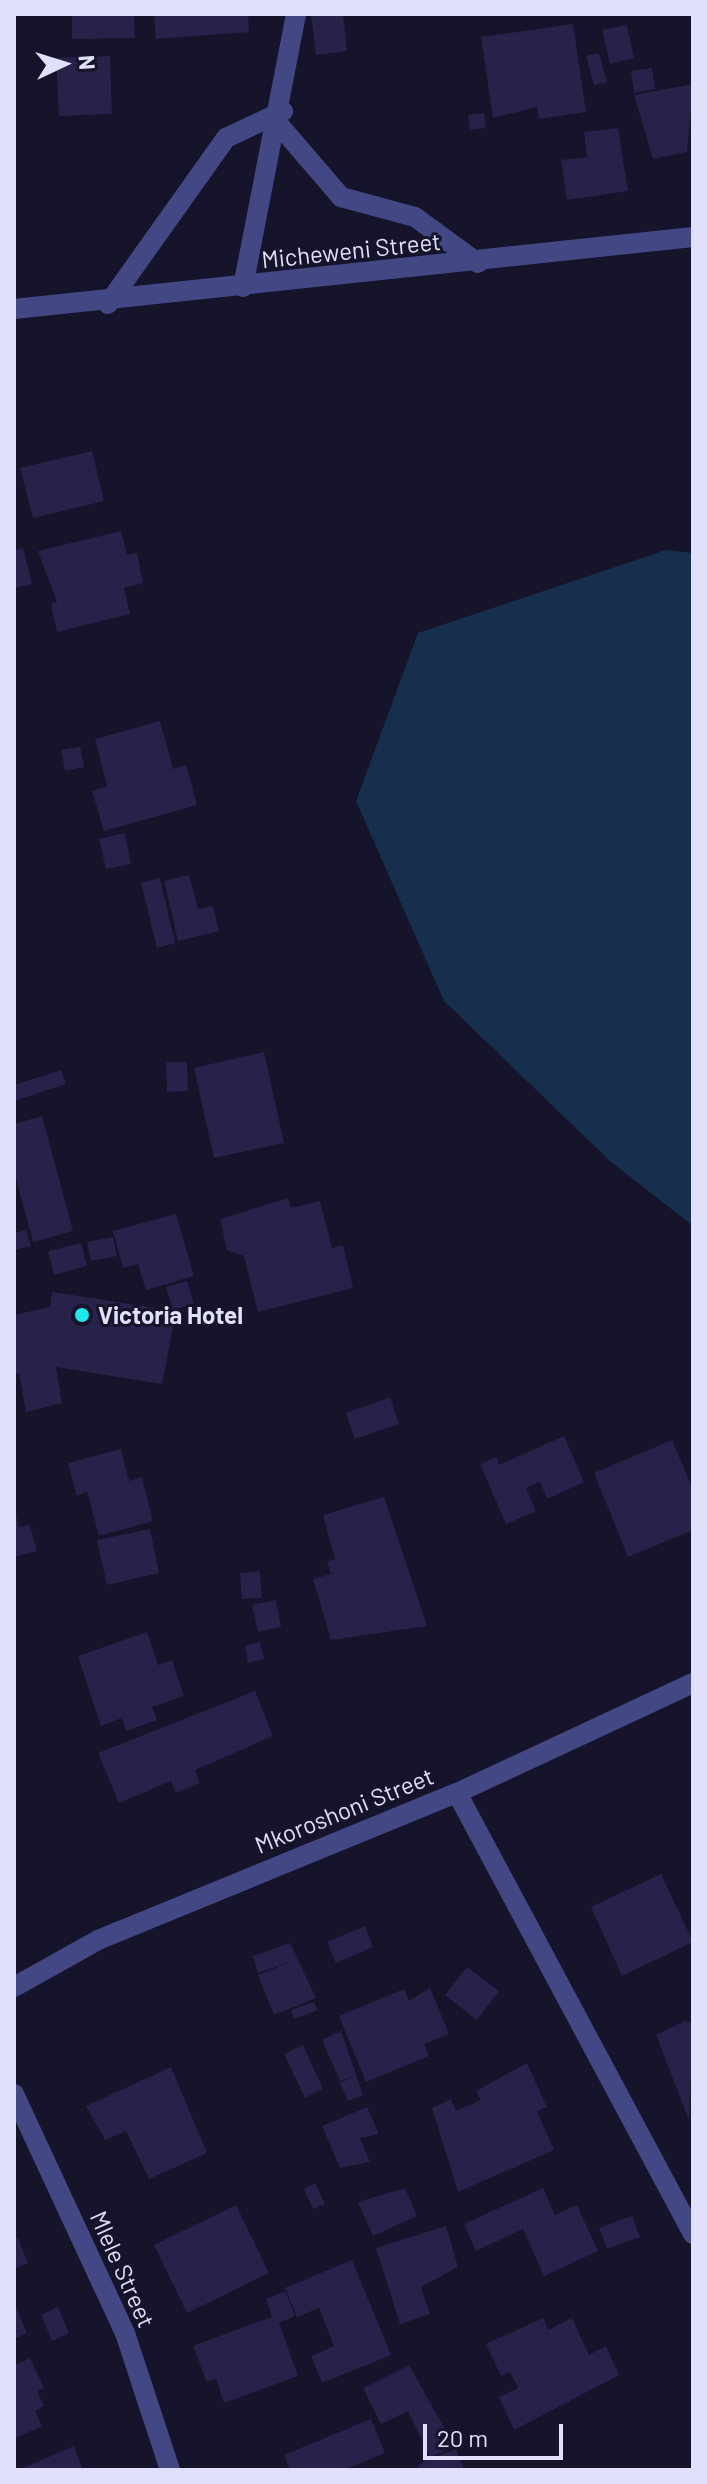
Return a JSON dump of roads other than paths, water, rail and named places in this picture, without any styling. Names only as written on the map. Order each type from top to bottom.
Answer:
[{"type":"street","points":[[243,287],[281,118],[296,14]]},
{"type":"street","points":[[281,118],[341,197],[415,217],[478,263]]},
{"type":"street","points":[[108,304],[226,138],[281,118]]},
{"type":"street","name":"Micheweni Street","points":[[14,309],[108,304],[693,237]]},
{"type":"street","name":"Mkoroshoni Street","points":[[14,1987],[98,1940],[457,1793],[693,1683]]},
{"type":"street","points":[[457,1793],[693,2234]]},
{"type":"street","name":"Mlele Street","points":[[14,2094],[125,2333],[170,2470]]},
{"type":"water","points":[[666,550],[693,553],[693,1226],[610,1161],[444,1001],[356,801],[418,633]]},
{"type":"place","name":"Victoria Hotel","points":[[82,1315]]}]
